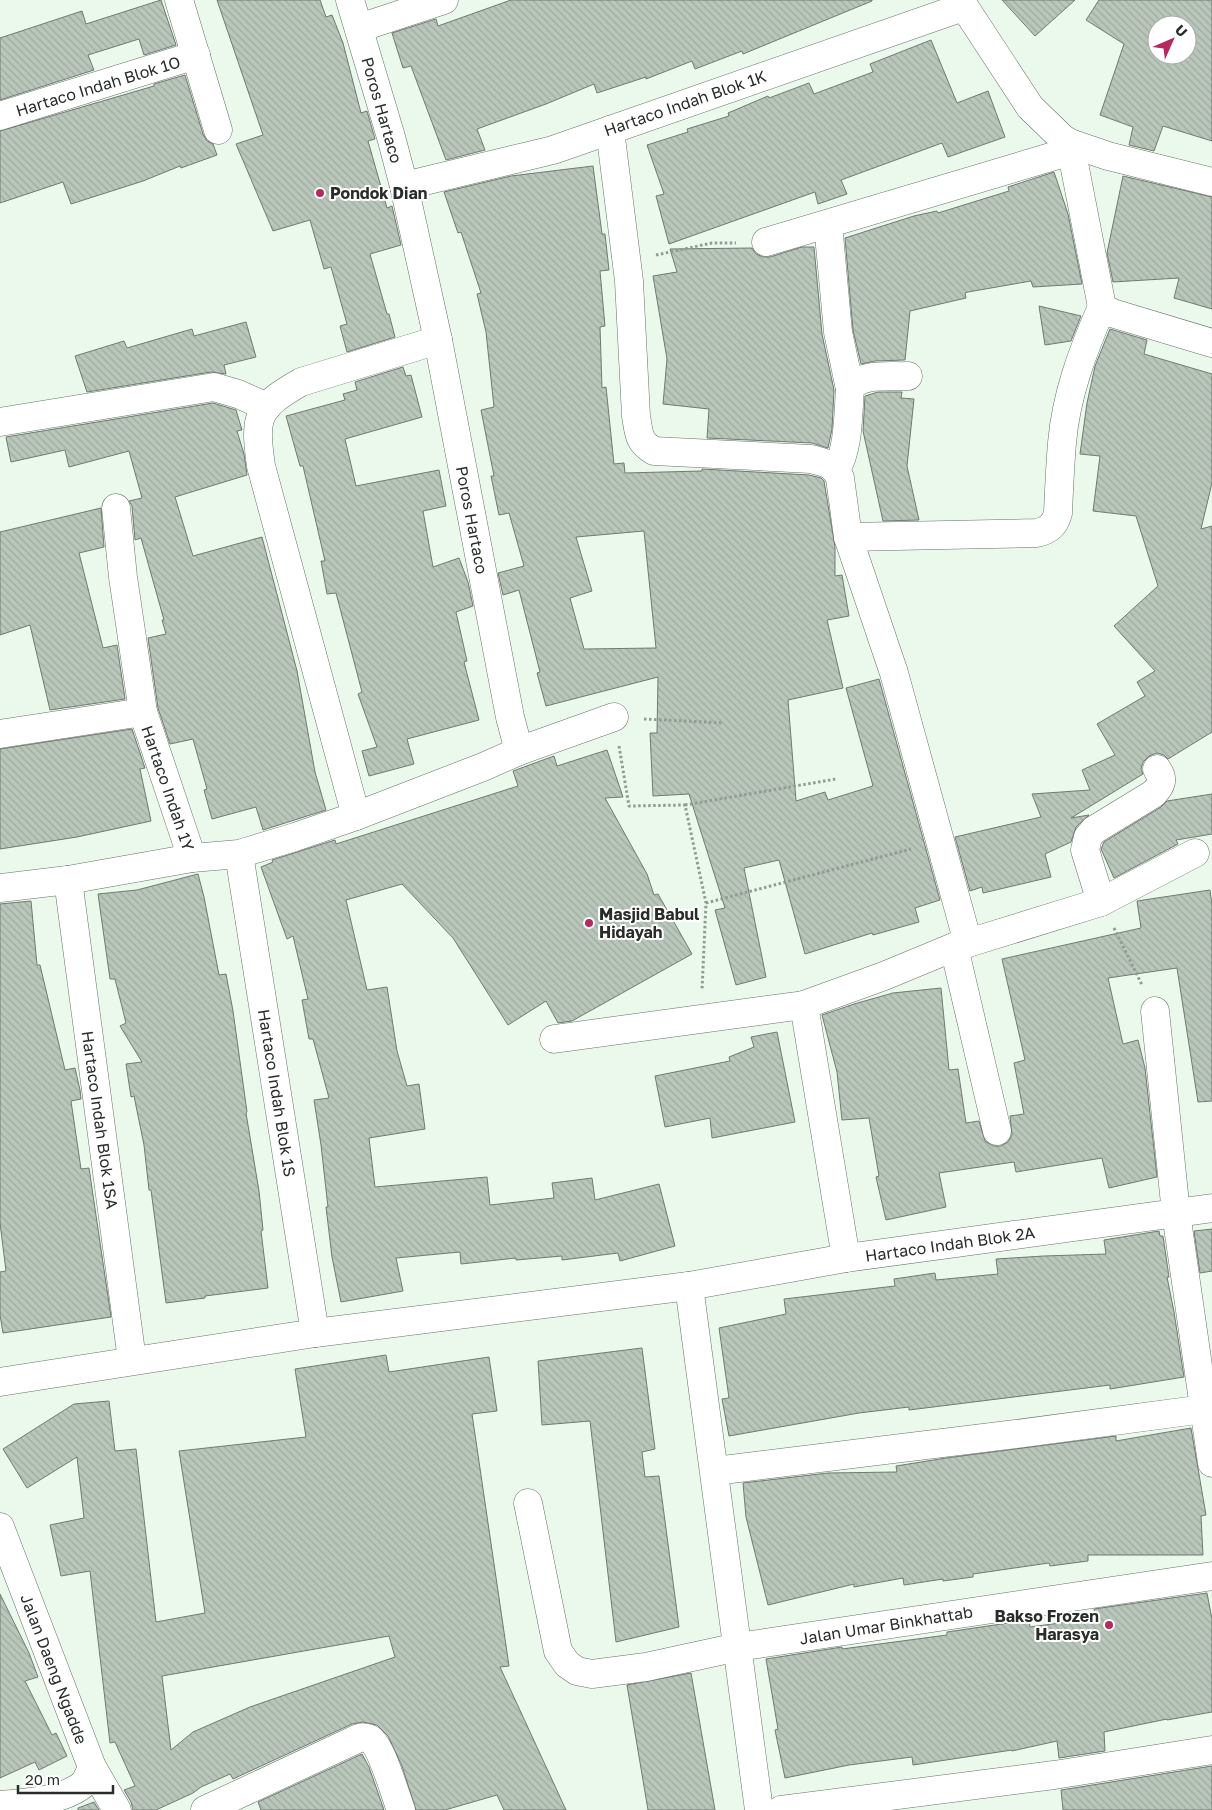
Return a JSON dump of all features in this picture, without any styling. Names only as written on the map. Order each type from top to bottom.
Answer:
[{"type":"street","points":[[180,0],[218,130]]},
{"type":"street","name":"Poros Hartaco","points":[[350,0],[392,137],[404,186],[438,340],[510,717],[519,751]]},
{"type":"street","points":[[359,28],[444,0]]},
{"type":"street","name":"Hartaco Indah Blok 1K","points":[[404,186],[553,150],[961,4],[1030,107],[1070,147],[1212,182]]},
{"type":"street","name":"Hartaco Indah Blok 1O","points":[[0,116],[196,55]]},
{"type":"street","points":[[610,130],[629,281],[636,416],[639,436],[645,446],[654,451],[810,459],[826,463],[836,469],[840,478],[848,537],[894,673],[941,841],[997,1130]]},
{"type":"street","points":[[766,242],[1070,147],[1102,307],[1077,369],[1070,397],[1062,442],[1056,520],[1046,531],[1038,533],[848,537]]},
{"type":"street","points":[[828,224],[838,332],[850,389],[844,451],[841,462],[836,469]]},
{"type":"street","points":[[1102,307],[1112,314],[1212,343]]},
{"type":"street","points":[[356,816],[261,466],[257,441],[258,422],[266,407],[281,394],[302,382],[438,340]]},
{"type":"street","points":[[850,389],[853,383],[861,379],[908,376]]},
{"type":"street","points":[[0,422],[214,387],[238,394],[266,407]]},
{"type":"street","points":[[116,508],[123,576],[143,712]]},
{"type":"street","name":"Hartaco Indah 1Y","points":[[0,734],[63,726],[143,712],[192,858]]},
{"type":"street","points":[[0,888],[68,880],[192,858],[239,854],[356,816],[483,767],[519,751],[614,717]]},
{"type":"street","points":[[1102,902],[1085,850],[1088,837],[1094,830],[1160,788],[1162,777],[1157,769]]},
{"type":"street","points":[[554,1038],[804,1005],[961,945],[1102,902],[1195,853]]},
{"type":"street","name":"Hartaco Indah Blok 1S","points":[[239,854],[315,1333]]},
{"type":"street","name":"Hartaco Indah Blok 1SA","points":[[68,880],[132,1360]]},
{"type":"street","points":[[804,1005],[846,1258]]},
{"type":"street","points":[[1155,1011],[1176,1213],[1212,1463]]},
{"type":"street","name":"Hartaco Indah Blok 2A","points":[[0,1382],[315,1333],[689,1286],[846,1258],[1212,1208]]},
{"type":"street","points":[[689,1286],[759,1810]]},
{"type":"street","points":[[715,1471],[1016,1434],[1204,1408]]},
{"type":"street","name":"Jalan Umar Binkhattab","points":[[528,1503],[558,1651],[567,1664],[577,1671],[592,1674],[646,1667],[738,1647],[1212,1576]]},
{"type":"street","name":"Jalan Daeng Ngadde","points":[[0,1528],[92,1767],[117,1810]]},
{"type":"street","points":[[219,1807],[359,1738],[365,1737],[371,1740],[382,1757],[401,1810]]},
{"type":"street","points":[[781,1810],[1054,1775],[1212,1750]]},
{"type":"street","points":[[0,1805],[32,1806],[61,1796],[81,1786],[88,1778],[92,1767]]},
{"type":"path","points":[[629,281],[654,255],[712,243],[766,242]]},
{"type":"path","points":[[724,723],[614,717],[629,806],[685,805],[836,779]]},
{"type":"path","points":[[685,805],[706,903],[700,1018]]},
{"type":"path","points":[[706,903],[941,841]]},
{"type":"path","points":[[1102,902],[1155,1011]]},
{"type":"building","points":[[161,0],[176,45],[144,55],[139,39],[88,55],[94,70],[0,100],[0,38],[82,11],[86,24]]},
{"type":"building","points":[[217,0],[320,0],[326,17],[332,15],[343,43],[361,113],[367,111],[375,139],[368,141],[387,208],[392,206],[401,245],[370,254],[395,337],[347,352],[340,326],[347,324],[331,267],[324,269],[310,220],[273,231],[236,144],[263,135]]},
{"type":"building","points":[[511,0],[872,1],[743,54],[742,51],[695,69],[692,61],[646,79],[646,77],[597,93],[594,84],[477,129],[485,150],[446,160],[411,66],[403,68],[392,33],[436,19],[438,26]]},
{"type":"building","points":[[1002,0],[1075,0],[1035,36]]},
{"type":"building","points":[[1099,0],[1212,0],[1212,141],[1163,126],[1154,151],[1129,145],[1133,127],[1100,115],[1124,44],[1086,20]]},
{"type":"building","points":[[931,40],[957,103],[988,91],[1005,137],[948,157],[942,143],[841,180],[847,194],[818,204],[815,192],[669,244],[656,196],[664,194],[647,145],[688,132],[687,129],[729,116],[728,113],[768,96],[769,98],[809,83],[814,94],[873,72],[870,64]]},
{"type":"building","points":[[185,75],[203,134],[207,141],[213,144],[217,155],[71,204],[63,182],[0,203],[0,131],[154,86],[154,84]]},
{"type":"building","points":[[593,166],[602,234],[605,234],[609,270],[600,271],[605,326],[600,327],[602,388],[606,387],[614,464],[624,463],[625,473],[702,471],[702,469],[809,475],[821,478],[824,481],[835,547],[835,576],[842,575],[849,616],[827,620],[843,688],[788,700],[796,801],[825,792],[828,800],[873,786],[846,688],[879,679],[940,900],[915,908],[919,922],[873,935],[872,933],[805,954],[779,860],[744,868],[766,977],[736,985],[715,910],[725,908],[689,794],[653,796],[650,733],[657,733],[658,677],[546,706],[537,673],[540,672],[519,590],[503,595],[498,573],[524,566],[509,513],[499,515],[491,476],[494,476],[481,410],[494,407],[486,332],[477,294],[481,293],[461,232],[458,233],[444,192],[511,176]],"holes":[[[644,531],[656,648],[584,649],[570,598],[592,591],[576,537]]]},
{"type":"building","points":[[1054,172],[1068,214],[1082,284],[1033,287],[1031,281],[968,292],[965,293],[966,298],[910,311],[905,360],[875,361],[861,364],[853,330],[845,238],[914,216],[937,211],[938,213],[1009,191],[1008,187]]},
{"type":"building","points":[[1123,176],[1212,197],[1212,309],[1174,298],[1179,278],[1113,282],[1107,253]]},
{"type":"building","points":[[802,247],[814,247],[822,334],[834,390],[832,429],[828,448],[812,443],[707,438],[709,409],[663,404],[667,359],[653,276],[677,272],[670,249],[752,248],[756,254],[770,257]]},
{"type":"building","points":[[1039,306],[1081,316],[1071,341],[1045,345]]},
{"type":"building","points":[[246,322],[256,357],[224,365],[226,374],[211,372],[87,392],[75,356],[124,341],[127,348],[192,329],[194,336]]},
{"type":"building","points":[[1110,329],[1147,340],[1144,354],[1212,374],[1212,483],[1201,529],[1212,526],[1212,732],[1168,759],[1164,755],[1157,753],[1149,756],[1143,762],[1141,769],[1143,774],[1071,818],[1089,815],[1076,827],[1071,842],[1045,854],[1051,877],[983,893],[982,887],[970,891],[955,837],[1041,817],[1032,794],[1090,790],[1082,770],[1115,755],[1097,724],[1145,696],[1137,682],[1155,671],[1114,626],[1158,586],[1136,516],[1093,511],[1100,456],[1080,454],[1087,403],[1095,366]]},
{"type":"building","points":[[403,367],[406,376],[411,375],[422,417],[345,439],[356,486],[439,470],[446,506],[423,511],[433,567],[459,558],[468,582],[473,606],[456,612],[467,661],[464,662],[479,720],[407,739],[414,764],[369,776],[362,751],[377,747],[358,694],[362,692],[336,593],[327,594],[321,561],[325,561],[303,466],[300,466],[286,416],[345,400],[343,394],[357,390],[355,382]]},
{"type":"building","points":[[878,392],[902,392],[901,398],[914,399],[907,466],[919,520],[883,521],[863,431],[865,396]]},
{"type":"building","points":[[213,403],[236,410],[242,430],[237,431],[244,454],[247,475],[175,497],[193,556],[262,537],[297,671],[315,772],[326,810],[263,830],[256,807],[212,819],[204,790],[207,789],[193,739],[170,744],[158,708],[148,638],[166,634],[162,620],[164,620],[141,538],[135,540],[132,506],[129,501],[142,498],[129,451],[69,467],[65,450],[11,462],[6,437]]},
{"type":"building","points":[[101,508],[104,547],[79,553],[103,648],[117,645],[125,699],[50,710],[30,625],[0,635],[0,532]]},
{"type":"building","points":[[132,729],[145,768],[140,769],[151,821],[77,837],[0,849],[0,749]]},
{"type":"building","points":[[607,750],[623,797],[605,798],[647,874],[654,895],[658,894],[692,954],[572,1021],[558,1023],[546,1001],[508,1025],[453,938],[402,884],[346,900],[367,990],[387,987],[397,1051],[407,1086],[419,1084],[425,1129],[369,1138],[375,1187],[487,1177],[490,1205],[554,1198],[552,1183],[592,1178],[595,1200],[659,1184],[675,1246],[620,1261],[618,1253],[562,1260],[562,1256],[516,1260],[516,1258],[461,1264],[460,1252],[396,1258],[403,1291],[341,1302],[332,1257],[321,1145],[314,1100],[329,1098],[313,1039],[309,1039],[302,1000],[308,999],[293,936],[287,939],[261,867],[273,862],[272,860],[335,840],[336,844],[518,786],[513,771],[554,756],[557,766]]},
{"type":"building","points":[[1212,794],[1212,834],[1176,840],[1178,844],[1114,878],[1101,849],[1104,842],[1161,807],[1167,801]]},
{"type":"building","points":[[198,874],[219,975],[226,974],[233,1011],[246,1113],[259,1191],[263,1230],[261,1231],[268,1288],[166,1303],[144,1145],[134,1096],[131,1097],[126,1064],[142,1062],[120,1026],[126,1023],[115,979],[110,979],[98,894],[137,890]]},
{"type":"building","points":[[1210,890],[1212,905],[1212,1101],[1198,1102],[1177,968],[1108,978],[1123,1044],[1138,1040],[1145,1068],[1157,1177],[1109,1188],[1102,1158],[1016,1172],[1014,1162],[939,1173],[946,1207],[886,1220],[876,1177],[879,1176],[869,1118],[842,1120],[837,1072],[822,1015],[893,993],[941,988],[949,1070],[958,1069],[966,1123],[979,1121],[985,1141],[993,1146],[1001,1146],[1008,1142],[1012,1135],[1010,1116],[1024,1114],[1014,1063],[1025,1060],[1002,959],[1141,928],[1137,901]]},
{"type":"building","points":[[31,901],[37,965],[40,965],[65,1070],[75,1068],[80,1090],[81,1099],[71,1101],[81,1169],[89,1168],[111,1317],[3,1333],[0,1315],[0,1272],[6,1271],[0,1223],[0,904]]},
{"type":"building","points":[[777,1032],[795,1122],[712,1138],[710,1118],[665,1127],[655,1076],[730,1061],[729,1057],[754,1047],[751,1037]]},
{"type":"building","points":[[1212,1229],[1212,1271],[1200,1273],[1194,1231]]},
{"type":"building","points":[[1159,1231],[1160,1236],[1163,1236],[1169,1277],[1167,1277],[1184,1377],[1110,1389],[1110,1385],[909,1410],[909,1407],[859,1413],[729,1436],[722,1399],[729,1398],[719,1328],[786,1314],[784,1299],[895,1286],[894,1279],[935,1273],[936,1280],[998,1274],[996,1259],[1106,1254],[1104,1240]]},
{"type":"building","points":[[642,1348],[655,1449],[642,1452],[645,1477],[659,1476],[679,1627],[616,1642],[590,1421],[542,1425],[538,1361]]},
{"type":"building","points":[[386,1355],[389,1372],[489,1357],[497,1411],[472,1414],[509,1666],[500,1667],[566,1810],[504,1810],[497,1795],[445,1810],[416,1810],[402,1766],[388,1736],[377,1725],[363,1722],[352,1724],[233,1779],[230,1774],[156,1810],[133,1810],[124,1790],[135,1786],[115,1742],[110,1743],[90,1571],[61,1576],[50,1525],[84,1518],[77,1457],[27,1488],[3,1449],[74,1404],[109,1401],[115,1451],[136,1449],[156,1622],[205,1613],[179,1451],[306,1437],[295,1369]],"holes":[[[389,1636],[395,1657],[250,1707],[193,1732],[171,1750],[162,1676]]]},
{"type":"building","points":[[1191,1428],[1206,1515],[1201,1516],[1203,1555],[1088,1555],[1088,1561],[1050,1566],[1049,1563],[973,1574],[973,1577],[943,1581],[943,1579],[904,1585],[903,1578],[854,1587],[854,1584],[768,1605],[746,1517],[743,1483],[828,1473],[897,1472],[896,1466],[946,1458],[1116,1436],[1116,1441]]},
{"type":"building","points":[[1207,1593],[1212,1619],[1212,1712],[1104,1732],[1105,1751],[1059,1758],[1057,1741],[1012,1751],[913,1765],[912,1757],[849,1765],[785,1778],[775,1730],[778,1729],[766,1659],[842,1647],[842,1649],[947,1635],[947,1632],[1029,1620],[1030,1627],[1096,1618],[1094,1609]]},
{"type":"building","points":[[0,1594],[29,1653],[38,1677],[25,1681],[52,1735],[56,1733],[67,1756],[39,1770],[35,1762],[0,1778]]},
{"type":"building","points":[[691,1673],[715,1810],[648,1810],[627,1685]]},
{"type":"building","points":[[362,1754],[369,1767],[384,1810],[261,1810],[258,1802]]},
{"type":"building","points":[[1212,1766],[1212,1810],[1063,1810],[1061,1790]]},
{"type":"building","points":[[94,1802],[99,1810],[78,1810],[78,1808]]},
{"type":"place","name":"Pondok Dian","points":[[320,193]]},
{"type":"place","name":"Masjid Babul Hidayah","points":[[589,923]]},
{"type":"place","name":"Bakso Frozen Harasya","points":[[1109,1625]]}]
